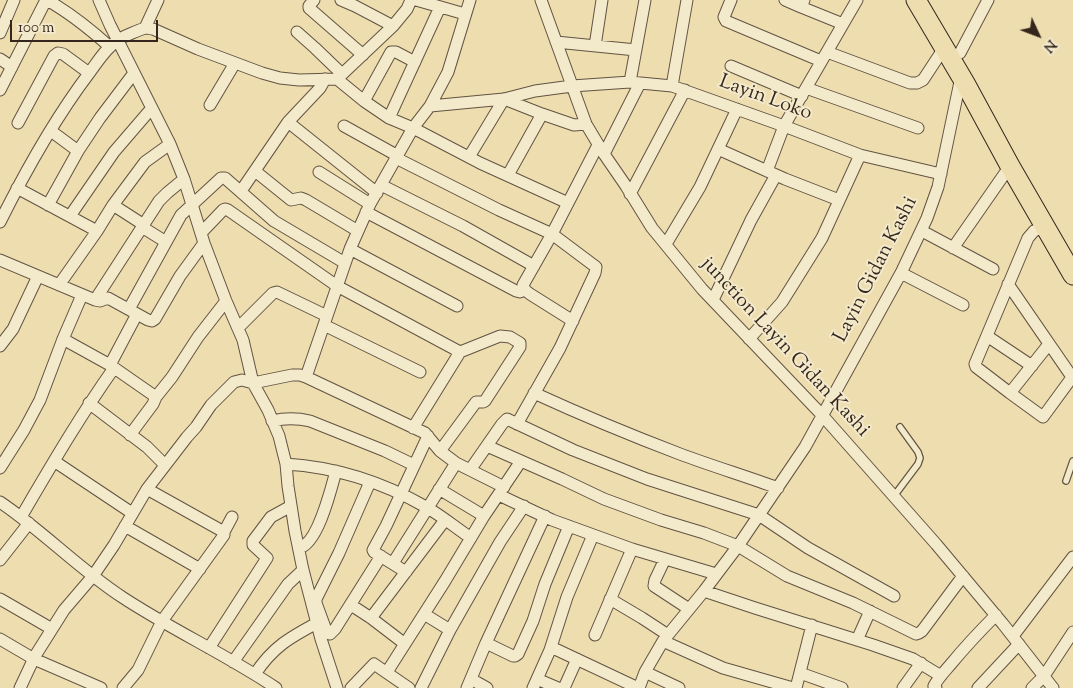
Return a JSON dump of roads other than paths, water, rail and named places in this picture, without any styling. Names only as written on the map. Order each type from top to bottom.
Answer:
[{"type":"main road","points":[[916,0],[952,51],[1073,253]]},
{"type":"main road","points":[[930,0],[961,77],[1073,275]]},
{"type":"street","points":[[0,32],[14,0]]},
{"type":"street","points":[[0,90],[46,0],[63,9],[114,44]]},
{"type":"street","points":[[99,0],[114,44],[134,73],[170,144],[184,179],[202,238],[243,340],[253,383],[279,436],[286,464],[291,506],[303,570],[337,688]]},
{"type":"street","points":[[145,28],[158,0]]},
{"type":"street","points":[[314,0],[309,8],[363,54]]},
{"type":"street","points":[[341,0],[393,26]]},
{"type":"street","points":[[1,216],[80,84],[100,58],[114,44],[145,28],[153,29],[198,49],[262,73],[280,78],[299,80],[325,79],[340,76],[393,26],[407,9],[411,0]]},
{"type":"street","points":[[416,0],[465,14]]},
{"type":"street","points":[[306,377],[350,249],[368,208],[413,128],[430,106],[448,72],[470,0]]},
{"type":"street","name":"junction Layin Gidan Kashi","points":[[541,0],[586,124],[652,228],[702,289],[822,415],[894,496],[996,615],[1053,688]]},
{"type":"street","points":[[595,46],[602,0]]},
{"type":"street","points":[[572,321],[525,290],[523,285],[568,203],[601,150],[635,82],[636,50],[645,0]]},
{"type":"street","points":[[672,86],[687,0]]},
{"type":"street","points":[[730,0],[724,17],[726,20],[824,57],[910,83],[917,83],[923,80],[952,51],[988,0]]},
{"type":"street","points":[[784,0],[802,4],[843,24]]},
{"type":"street","points":[[713,300],[752,220],[772,173],[784,126],[857,0]]},
{"type":"street","points":[[389,118],[440,7]]},
{"type":"street","points":[[297,32],[315,48],[364,101],[389,118],[568,203]]},
{"type":"street","points":[[556,42],[636,50]]},
{"type":"street","points":[[364,101],[390,52],[396,52],[415,62]]},
{"type":"street","points":[[18,123],[54,56],[58,53],[63,54],[89,73]]},
{"type":"street","points":[[0,59],[12,67]]},
{"type":"street","points":[[210,104],[235,63]]},
{"type":"street","points":[[731,66],[804,92],[918,128]]},
{"type":"street","points":[[48,205],[78,151],[134,73]]},
{"type":"street","name":"Layin Gidan Kashi","points":[[638,688],[665,638],[738,546],[804,448],[901,273],[922,231],[935,195],[961,77]]},
{"type":"street","points":[[241,191],[288,122],[320,88],[325,79]]},
{"type":"street","name":"Layin Loko","points":[[430,106],[504,99],[536,91],[572,86],[635,82],[672,86],[784,126],[860,156],[941,174]]},
{"type":"street","points":[[630,194],[685,90]]},
{"type":"street","points":[[469,157],[504,99],[574,125],[586,124]]},
{"type":"street","points":[[70,216],[114,152],[151,109]]},
{"type":"street","points":[[666,244],[700,187],[737,109]]},
{"type":"street","points":[[508,174],[542,114]]},
{"type":"street","points":[[288,122],[379,189],[463,226],[534,266]]},
{"type":"street","points":[[344,126],[397,157],[499,210],[552,234],[596,267],[595,273],[560,348],[516,424]]},
{"type":"street","points":[[51,131],[78,151]]},
{"type":"street","points":[[59,285],[97,231],[113,204],[145,162],[170,144]]},
{"type":"street","points":[[718,149],[839,200]]},
{"type":"street","points":[[749,338],[782,302],[822,238],[860,156]]},
{"type":"street","points":[[953,248],[1010,166]]},
{"type":"street","points":[[254,171],[291,200],[301,198],[306,200],[358,231]]},
{"type":"street","points":[[319,172],[368,208],[516,291],[525,290]]},
{"type":"street","points":[[0,560],[25,520],[54,460],[112,366],[133,311],[181,215],[221,178],[225,178],[241,191],[265,215],[345,263]]},
{"type":"street","points":[[95,300],[159,201],[184,179]]},
{"type":"street","points":[[17,188],[97,231]]},
{"type":"street","points":[[113,204],[166,242]]},
{"type":"street","points":[[0,260],[100,302],[108,298],[152,321],[155,319],[202,238],[225,209],[337,286],[460,352]]},
{"type":"street","points":[[1008,284],[1072,376],[1043,417],[976,367],[975,364],[1008,284],[1028,238],[1034,231],[1045,226]]},
{"type":"street","points":[[922,231],[993,269]]},
{"type":"street","points":[[350,249],[457,306]]},
{"type":"street","points":[[901,273],[963,305]]},
{"type":"street","points":[[0,346],[12,329],[38,276]]},
{"type":"street","points":[[238,328],[273,293],[277,292],[325,321],[420,372]]},
{"type":"street","points":[[0,468],[40,400],[82,295]]},
{"type":"street","points":[[130,435],[198,337],[226,301]]},
{"type":"street","points":[[413,428],[460,352],[500,336],[510,337],[521,344],[485,401],[476,402],[440,451]]},
{"type":"street","points":[[987,336],[1032,366]]},
{"type":"street","points":[[63,339],[112,366],[156,397]]},
{"type":"street","points":[[1010,393],[1049,344]]},
{"type":"street","points":[[20,688],[34,659],[64,610],[93,576],[147,489],[211,405],[234,382],[242,380],[253,383],[292,375],[306,377],[425,433],[440,451],[456,463],[470,470],[524,506],[554,521],[632,549],[716,574]]},
{"type":"street","points":[[534,393],[638,438],[778,488]]},
{"type":"street","points":[[89,404],[147,447],[165,465]]},
{"type":"street","points":[[272,421],[287,418],[310,420],[414,465]]},
{"type":"street","points":[[470,470],[507,419],[574,450],[647,479],[759,515],[808,548],[894,596]]},
{"type":"street","points":[[406,572],[372,550],[386,526],[428,436]]},
{"type":"street","points":[[487,446],[604,499],[738,546],[787,576],[870,611],[916,634],[919,633],[963,576]]},
{"type":"street","points":[[54,460],[132,513]]},
{"type":"street","points":[[387,672],[484,516],[521,461]]},
{"type":"street","points":[[393,563],[456,463]]},
{"type":"street","points":[[286,464],[300,464],[350,474],[400,494],[427,508],[471,538]]},
{"type":"street","points":[[299,548],[306,545],[311,539],[321,519],[336,471]]},
{"type":"street","points":[[370,482],[339,553],[316,599],[327,633],[330,634],[335,629],[381,556]]},
{"type":"street","points":[[439,488],[484,516]]},
{"type":"street","points":[[147,489],[224,532]]},
{"type":"street","points":[[0,502],[122,597],[276,688]]},
{"type":"street","points":[[209,648],[267,558],[253,545],[253,541],[271,517],[291,506]]},
{"type":"street","points":[[421,688],[450,630],[500,542],[524,506]]},
{"type":"street","points":[[487,688],[469,683],[545,516]]},
{"type":"street","points":[[123,688],[138,670],[162,621],[224,535],[232,517]]},
{"type":"street","points":[[371,618],[445,520]]},
{"type":"street","points":[[125,526],[200,569]]},
{"type":"street","points":[[486,643],[513,656],[518,654],[533,621],[545,584],[569,526]]},
{"type":"street","points":[[558,688],[535,683],[550,650],[567,597],[593,534]]},
{"type":"street","points":[[594,635],[632,549]]},
{"type":"street","points":[[978,688],[1016,640],[1073,557]]},
{"type":"street","points":[[665,559],[654,586],[689,609]]},
{"type":"street","points":[[233,662],[288,584],[303,570]]},
{"type":"street","points":[[704,591],[913,659],[941,676]]},
{"type":"street","points":[[0,599],[52,629]]},
{"type":"street","points":[[610,599],[642,618],[665,638],[723,668],[795,688],[812,625]]},
{"type":"street","points":[[351,605],[405,644]]},
{"type":"street","points":[[857,640],[870,611]]},
{"type":"street","points":[[424,614],[450,630]]},
{"type":"street","points":[[936,688],[935,684],[961,651],[996,615]]},
{"type":"street","points":[[255,674],[264,660],[289,638],[317,623]]},
{"type":"street","points":[[1032,688],[1044,676],[1073,632]]},
{"type":"street","points":[[0,639],[75,683],[101,688]]},
{"type":"street","points":[[550,650],[554,649],[638,688]]},
{"type":"street","points":[[564,688],[577,659]]},
{"type":"street","points":[[903,688],[921,663]]},
{"type":"street","points":[[351,688],[374,664],[409,688]]},
{"type":"street","points":[[645,672],[678,688]]},
{"type":"street","points":[[800,673],[827,686],[842,688]]},
{"type":"lane","points":[[894,496],[918,464],[920,458],[918,452],[900,427]]},
{"type":"lane","points":[[1066,481],[1073,461]]}]
